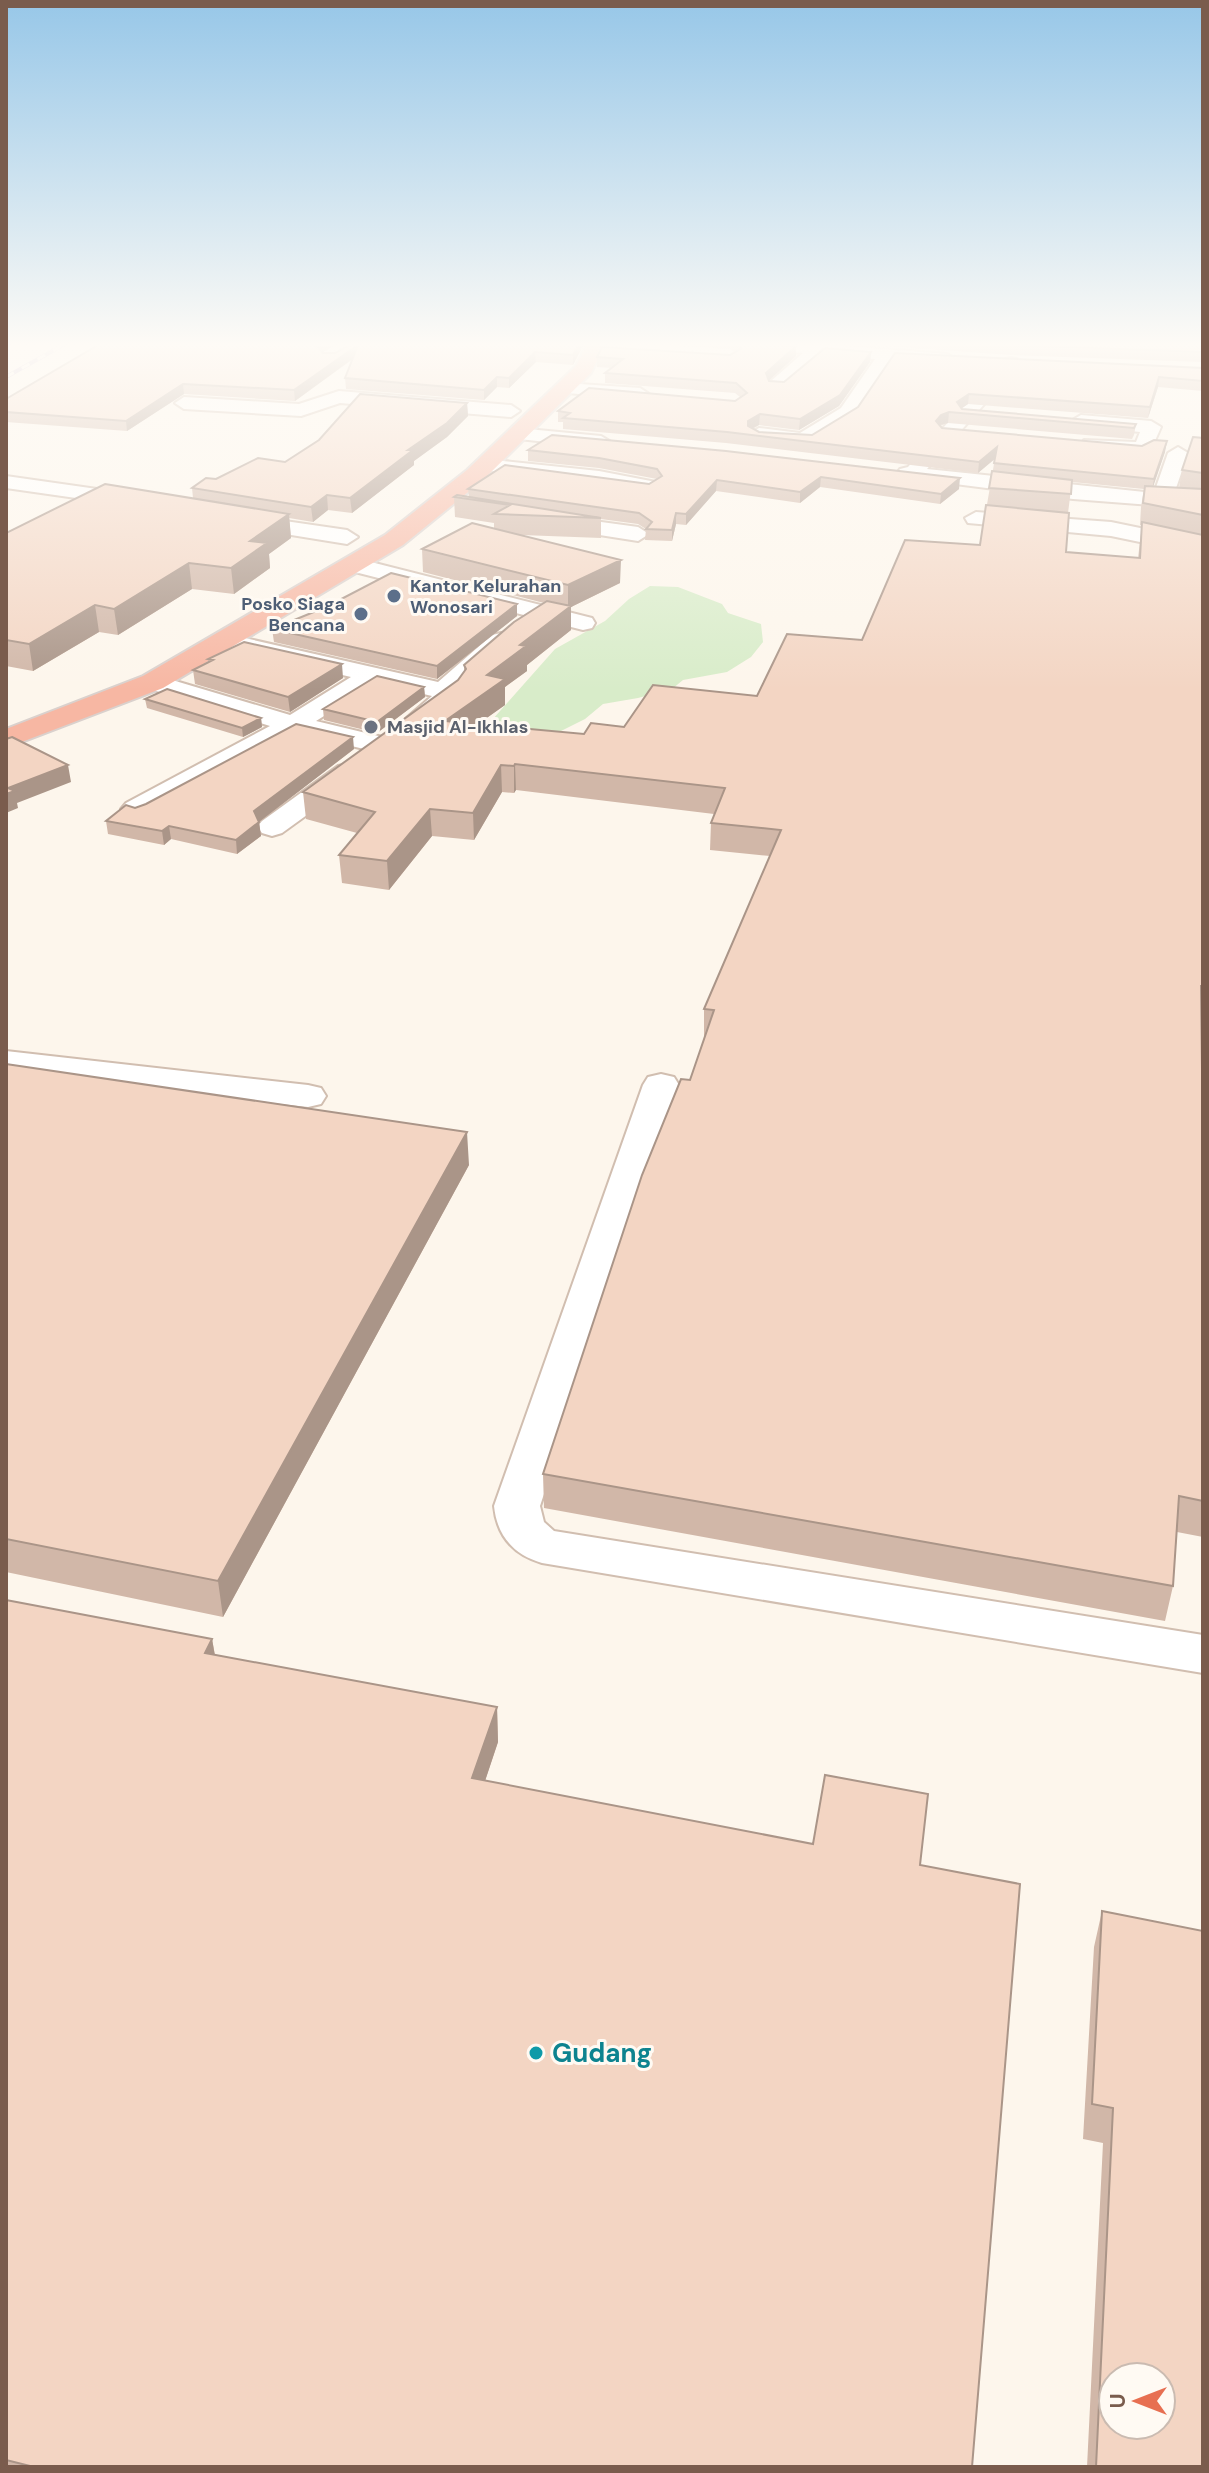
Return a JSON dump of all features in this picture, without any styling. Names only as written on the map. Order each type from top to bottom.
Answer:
[{"type":"highway","points":[[455,497],[471,459]]},
{"type":"highway","points":[[6,739],[153,682],[227,641],[394,540],[455,497],[489,459]]},
{"type":"highway","points":[[321,553],[373,519]]},
{"type":"highway","points":[[203,627],[256,595]]},
{"type":"street","points":[[912,474],[925,459]]},
{"type":"street","points":[[1162,500],[1176,459]]},
{"type":"street","points":[[1073,493],[1089,460]]},
{"type":"street","points":[[485,465],[599,477],[649,486]]},
{"type":"street","points":[[888,471],[1073,493],[1203,503]]},
{"type":"street","points":[[6,482],[160,504]]},
{"type":"street","points":[[555,522],[580,507],[618,511]]},
{"type":"street","points":[[527,512],[555,522],[638,534]]},
{"type":"street","points":[[214,516],[347,537]]},
{"type":"street","points":[[976,518],[1111,529],[1203,548]]},
{"type":"street","points":[[355,565],[583,623]]},
{"type":"street","points":[[443,691],[504,637],[545,613]]},
{"type":"street","points":[[227,641],[451,695],[272,827]]},
{"type":"street","points":[[136,809],[293,724],[368,678]]},
{"type":"street","points":[[153,682],[293,724],[385,746]]},
{"type":"street","points":[[6,1062],[308,1096]]},
{"type":"street","points":[[661,1085],[517,1506],[518,1518],[525,1533],[542,1546],[1203,1654]]},
{"type":"green space","points":[[650,586],[678,587],[722,604],[728,613],[761,624],[763,642],[751,657],[727,672],[683,680],[672,689],[603,704],[585,719],[559,732],[484,729],[555,649],[605,621],[629,599]]},
{"type":"building","points":[[255,459],[285,462],[289,459],[401,459],[350,498],[327,495],[311,507],[192,488],[206,478],[216,479]]},
{"type":"building","points":[[606,459],[799,459],[960,478],[941,494],[821,477],[800,492],[717,480],[686,514],[676,513],[672,530],[646,529],[652,522],[639,513],[468,489],[505,465],[649,484],[662,476],[657,469]]},
{"type":"building","points":[[995,459],[1161,459],[1154,479],[994,463]]},
{"type":"building","points":[[1186,459],[1203,459],[1203,473],[1182,470]]},
{"type":"building","points":[[992,471],[1072,480],[1071,494],[989,488]]},
{"type":"building","points":[[105,484],[289,514],[250,541],[267,543],[231,568],[189,563],[114,609],[95,605],[29,644],[6,640],[6,533]]},
{"type":"building","points":[[1145,486],[1203,489],[1203,515],[1143,503]]},
{"type":"building","points":[[457,495],[601,518],[494,514],[510,505],[454,497]]},
{"type":"building","points":[[986,505],[1069,513],[1066,552],[1140,558],[1142,522],[1203,535],[1203,1501],[1179,1496],[1173,1586],[543,1474],[642,1175],[681,1079],[690,1080],[714,1010],[704,1009],[781,830],[711,823],[725,788],[515,764],[501,765],[473,813],[430,809],[387,861],[339,855],[375,812],[303,792],[458,680],[466,669],[464,665],[514,622],[547,601],[571,606],[487,675],[505,679],[445,721],[584,734],[591,723],[624,727],[653,685],[757,696],[787,634],[862,640],[905,540],[980,545]]},
{"type":"building","points":[[472,523],[621,560],[568,585],[422,549]]},
{"type":"building","points":[[391,573],[517,604],[437,666],[272,629],[326,607]]},
{"type":"building","points":[[244,642],[342,664],[288,697],[193,670],[213,660],[208,659]]},
{"type":"building","points":[[377,676],[424,687],[377,722],[323,709]]},
{"type":"building","points":[[167,689],[261,718],[242,728],[145,699]]},
{"type":"building","points":[[296,724],[353,737],[254,811],[259,822],[236,840],[169,826],[162,831],[106,821],[126,805],[135,808],[146,804]]},
{"type":"building","points":[[12,737],[68,765],[8,788],[15,791],[6,794],[6,739]]},
{"type":"building","points":[[6,1064],[467,1132],[218,1581],[6,1539]]},
{"type":"building","name":"Gudang","points":[[6,1600],[212,1639],[205,1653],[497,1707],[472,1778],[813,1844],[825,1775],[928,1794],[920,1865],[1020,1884],[972,2467],[34,2467],[6,2460]]},
{"type":"building","points":[[1102,1911],[1203,1931],[1203,2467],[1096,2467],[1097,2441],[1177,2441],[1177,2361],[1101,2361],[1113,2108],[1092,2104]]},
{"type":"place","name":"Kantor Kelurahan Wonosari","points":[[394,596]]},
{"type":"place","name":"Posko Siaga Bencana","points":[[361,614]]},
{"type":"place","name":"Masjid Al-Ikhlas","points":[[371,727]]},
{"type":"place","name":"Gudang","points":[[536,2053]]}]
